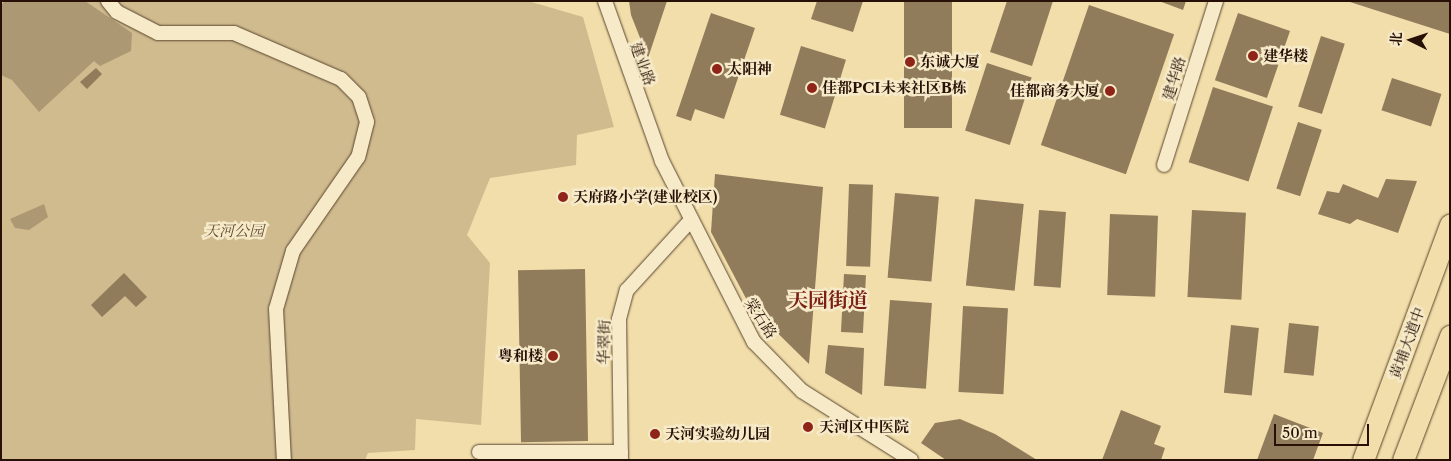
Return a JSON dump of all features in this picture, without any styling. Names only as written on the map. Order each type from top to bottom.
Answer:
[{"type":"main road","name":"黄埔大道中","points":[[1363,460],[1450,225]]},
{"type":"main road","points":[[1403,460],[1450,336]]},
{"type":"street","points":[[108,1],[117,12],[158,33],[234,33],[341,79],[359,97],[367,122],[358,157],[293,251],[276,309],[284,460]]},
{"type":"street","name":"建业路","points":[[605,1],[652,136]]},
{"type":"street","name":"建华路","points":[[1164,165],[1216,1]]},
{"type":"street","name":"棠石路","points":[[652,136],[691,220],[754,342],[802,391],[911,460]]},
{"type":"street","name":"华翠街","points":[[621,456],[619,319],[627,290],[691,220]]},
{"type":"street","points":[[479,452],[621,456]]},
{"type":"green space","name":"天河公园","points":[[1,1],[528,1],[583,17],[614,127],[577,135],[576,165],[490,178],[467,235],[490,263],[481,425],[416,419],[415,450],[368,453],[365,460],[1,460]]},
{"type":"shaded area","points":[[5,1],[85,1],[132,33],[131,51],[100,66],[94,61],[39,112],[12,80],[1,75],[1,5]]},
{"type":"shaded area","points":[[44,204],[48,217],[29,230],[15,228],[10,219]]},
{"type":"building","points":[[629,1],[667,1],[648,58],[631,15]]},
{"type":"building","points":[[817,1],[863,1],[853,32],[811,19]]},
{"type":"building","points":[[904,1],[952,1],[952,128],[904,128]]},
{"type":"building","points":[[1007,1],[1053,1],[1032,66],[990,52]]},
{"type":"building","points":[[1159,1],[1186,1],[1183,10]]},
{"type":"building","points":[[1450,1],[1450,34],[1350,2]]},
{"type":"building","name":"佳都商务大厦","points":[[1089,5],[1174,34],[1126,174],[1041,145]]},
{"type":"building","name":"太阳神","points":[[711,13],[755,28],[724,119],[695,109],[691,121],[676,116]]},
{"type":"building","name":"建华楼","points":[[1238,13],[1290,31],[1267,98],[1215,80]]},
{"type":"building","points":[[1321,36],[1345,44],[1322,114],[1298,106]]},
{"type":"building","name":"佳都PCI未来社区B栋","points":[[801,46],[846,60],[825,129],[780,115]]},
{"type":"building","points":[[987,63],[1032,78],[1010,145],[965,131]]},
{"type":"building","points":[[96,68],[102,74],[87,89],[80,82]]},
{"type":"building","points":[[1392,78],[1441,94],[1431,126],[1381,110]]},
{"type":"building","points":[[1213,87],[1273,106],[1249,182],[1189,162]]},
{"type":"building","points":[[1298,122],[1322,130],[1300,196],[1276,189]]},
{"type":"building","points":[[715,174],[823,187],[809,364],[750,306],[711,232]]},
{"type":"building","points":[[1386,179],[1417,181],[1398,233],[1357,219],[1350,224],[1318,214],[1327,191],[1339,193],[1343,184],[1378,198]]},
{"type":"building","points":[[849,184],[873,185],[870,267],[846,266]]},
{"type":"building","points":[[895,193],[939,197],[931,282],[888,278]]},
{"type":"building","points":[[975,199],[1024,204],[1015,291],[966,286]]},
{"type":"building","points":[[1039,210],[1066,212],[1061,288],[1034,286]]},
{"type":"building","points":[[1192,210],[1246,213],[1241,300],[1187,297]]},
{"type":"building","points":[[1110,214],[1158,216],[1155,297],[1107,295]]},
{"type":"building","name":"粤和楼","points":[[585,269],[588,441],[521,442],[518,270]]},
{"type":"building","points":[[124,273],[147,297],[136,307],[125,296],[102,317],[91,305]]},
{"type":"building","points":[[844,274],[866,275],[863,333],[841,332]]},
{"type":"building","points":[[890,300],[932,303],[926,389],[884,386]]},
{"type":"building","points":[[963,306],[1008,308],[1003,394],[958,392]]},
{"type":"building","points":[[1289,323],[1319,326],[1314,376],[1284,373]]},
{"type":"building","points":[[1231,325],[1259,328],[1252,396],[1224,393]]},
{"type":"building","points":[[828,345],[864,348],[862,395],[825,373]]},
{"type":"building","points":[[1121,410],[1161,426],[1154,444],[1165,448],[1161,460],[1102,460]]},
{"type":"building","points":[[1274,414],[1323,433],[1313,460],[1257,460]]},
{"type":"building","points":[[960,419],[995,434],[1037,460],[946,460],[921,443],[935,423]]},
{"type":"place","name":"建华楼","points":[[1253,56]]},
{"type":"place","name":"东诚大厦","points":[[910,62]]},
{"type":"place","name":"太阳神","points":[[717,69]]},
{"type":"place","name":"佳都PCI未来社区B栋","points":[[812,88]]},
{"type":"place","name":"佳都商务大厦","points":[[1110,91]]},
{"type":"place","name":"天府路小学(建业校区)","points":[[563,197]]},
{"type":"place","name":"粤和楼","points":[[553,356]]},
{"type":"place","name":"天河区中医院","points":[[808,427]]},
{"type":"place","name":"天河实验幼儿园","points":[[655,434]]},
{"type":"district","name":"天园街道","points":[[828,300]]}]
